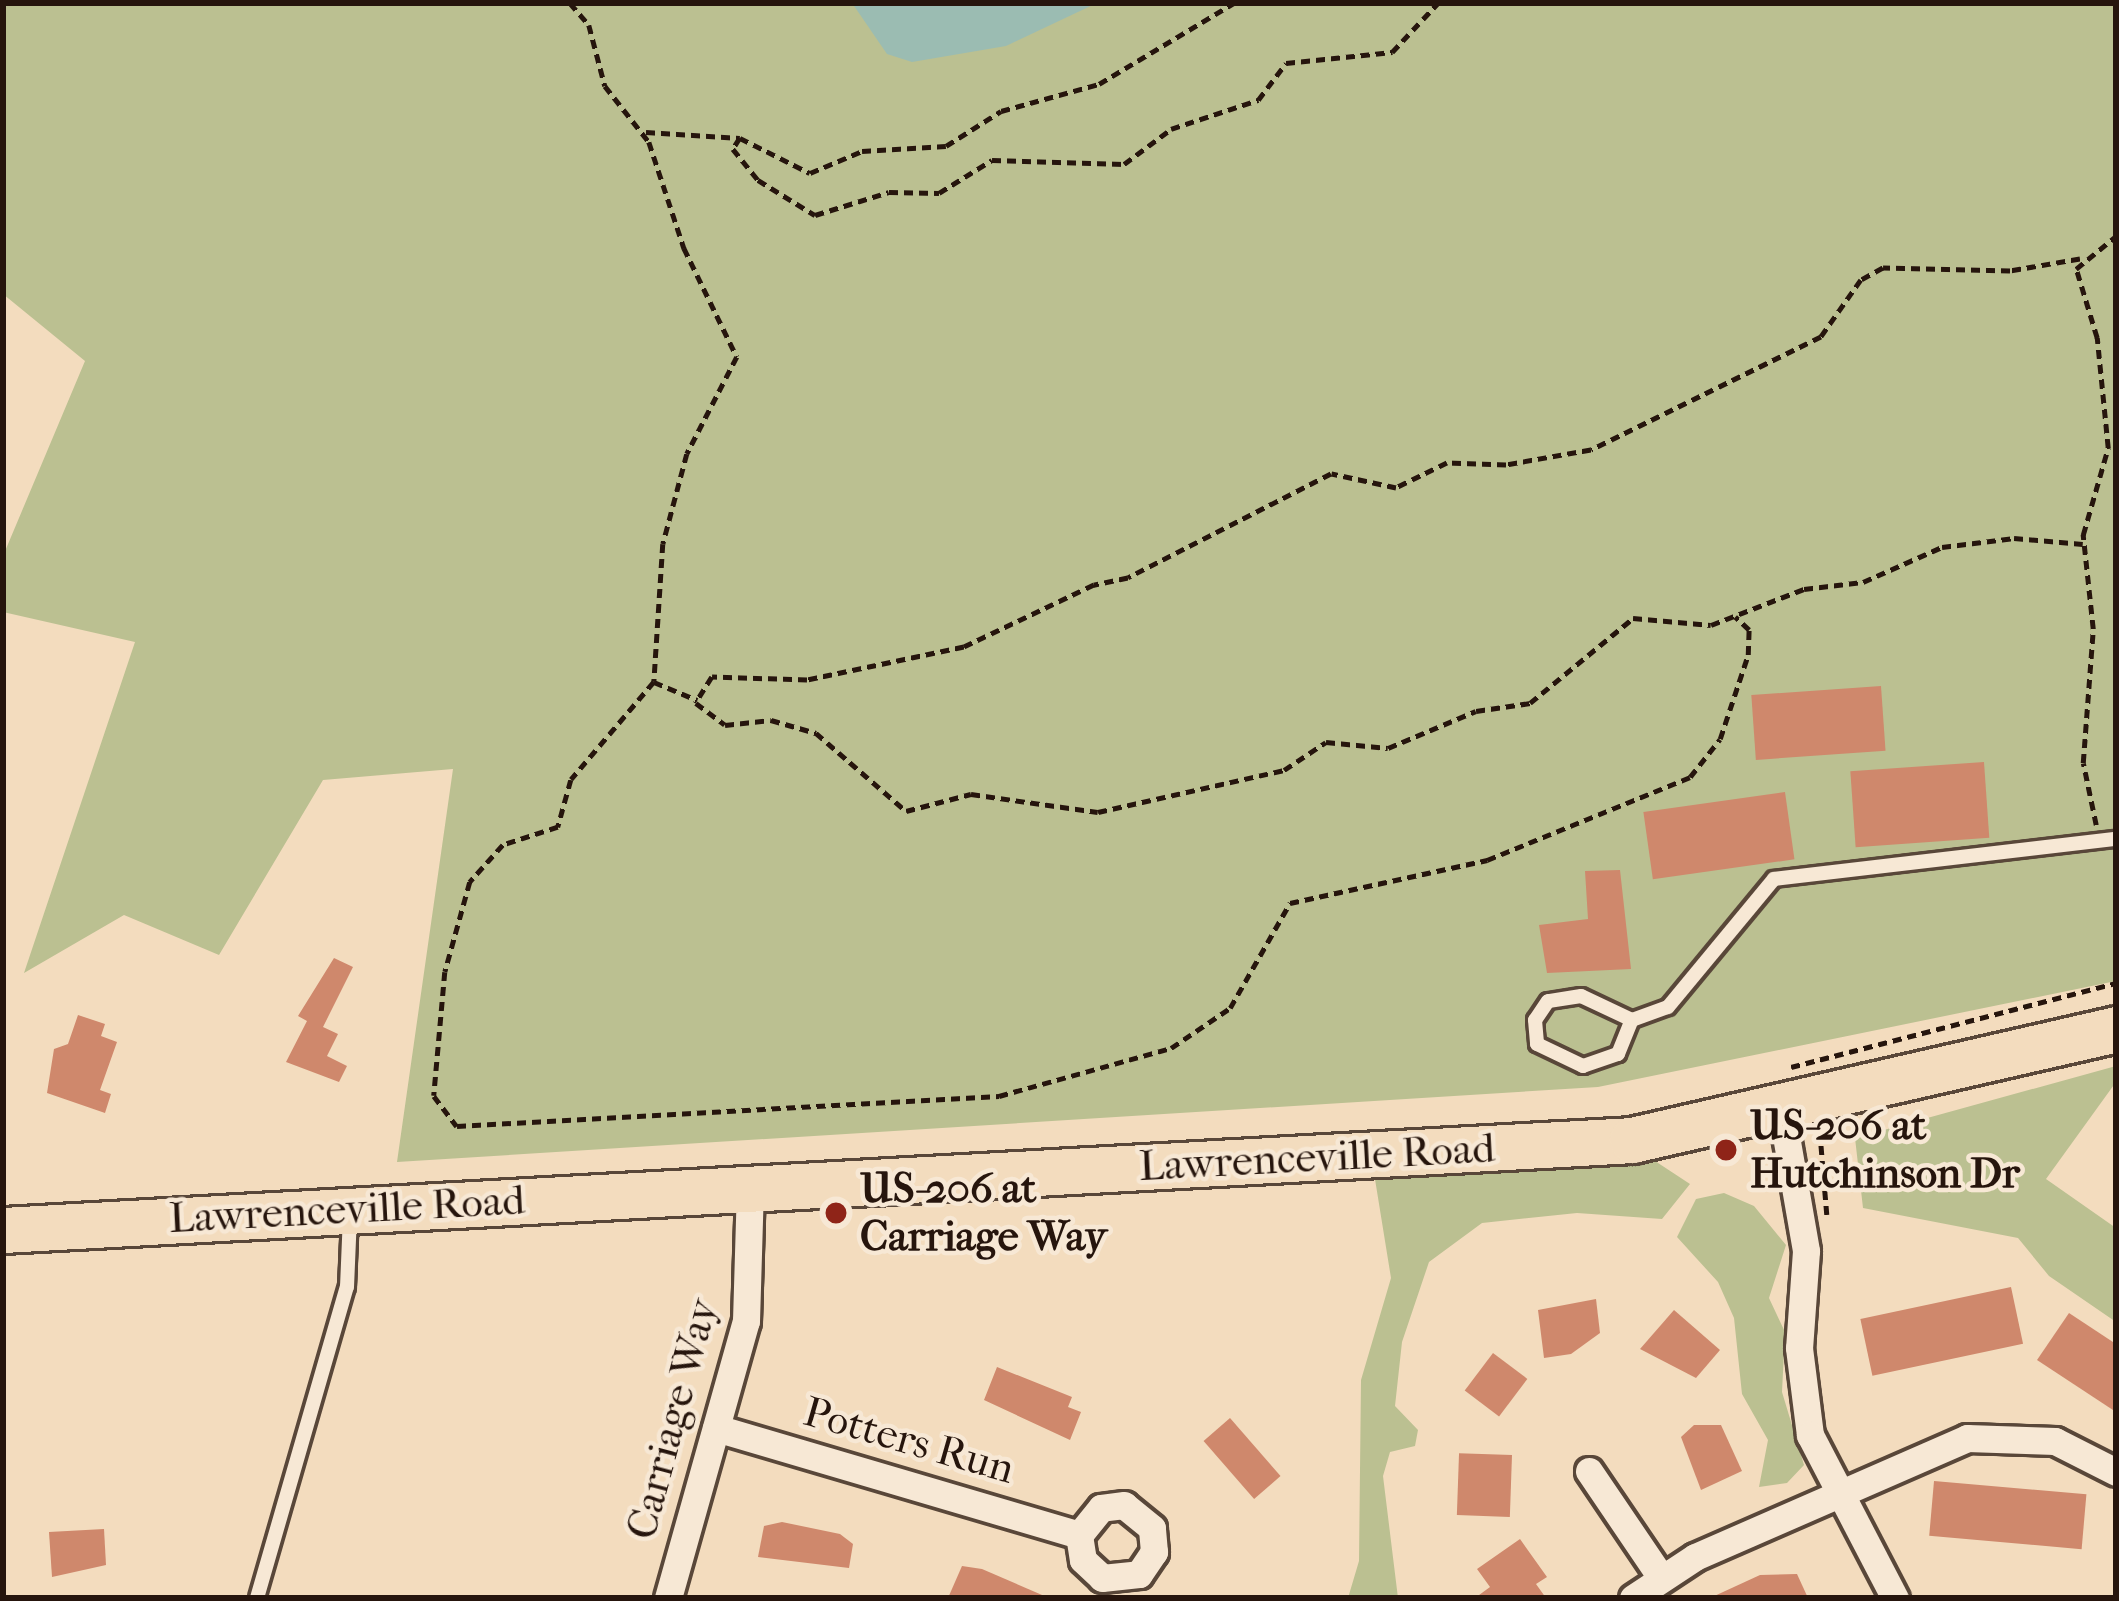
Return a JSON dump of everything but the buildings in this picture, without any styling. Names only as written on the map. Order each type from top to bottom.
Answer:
[{"type":"highway","name":"Lawrenceville Road","points":[[3,1230],[1550,1146],[1782,1091],[2116,1029]]},
{"type":"street","points":[[1782,1091],[1806,1251],[1802,1391],[1834,1495],[1895,1598]]},
{"type":"street","name":"Carriage Way","points":[[668,1598],[751,1291],[750,1188]]},
{"type":"street","name":"Potters Run","points":[[716,1428],[1079,1535]]},
{"type":"street","points":[[1633,1598],[1660,1576],[1927,1452],[1995,1435],[2055,1441],[2116,1472]]},
{"type":"street","points":[[1589,1472],[1660,1576]]},
{"type":"lane","points":[[1632,1020],[1618,1054],[1583,1066],[1537,1044],[1535,1020],[1548,1001],[1581,996],[1632,1020],[1668,1007],[1774,879],[2116,838]]},
{"type":"lane","points":[[257,1598],[347,1287],[350,1210]]},
{"type":"path","points":[[570,3],[589,25],[605,86],[640,128],[737,357],[687,454],[663,544],[654,682],[571,780],[558,827],[503,844],[470,883],[445,972],[434,1096],[457,1126],[999,1096],[1171,1048],[1230,1008],[1290,903],[1487,860],[1690,777],[1720,739],[1748,655],[1749,630],[1735,617]]},
{"type":"path","points":[[640,128],[740,138],[810,173],[862,152],[946,146],[1001,111],[1099,84],[1234,3]]},
{"type":"path","points":[[740,138],[733,149],[742,164],[778,198],[815,214],[889,192],[939,193],[992,160],[1124,164],[1171,129],[1258,100],[1286,63],[1392,52],[1438,3]]},
{"type":"path","points":[[697,700],[712,677],[807,680],[964,647],[1094,584],[1128,578],[1331,474],[1396,488],[1447,463],[1591,450],[1821,337],[1861,280],[1883,268],[2010,271],[2080,259],[2116,236]]},
{"type":"path","points":[[2080,259],[2108,448],[2084,544],[2093,629],[2083,763],[2095,843]]},
{"type":"path","points":[[654,682],[697,700],[713,722],[772,720],[816,733],[906,811],[971,794],[1098,812],[1284,770],[1326,742],[1388,748],[1476,711],[1530,703],[1634,618],[1695,626],[1735,617],[1804,589],[1863,582],[1942,547],[2014,538],[2084,544]]},
{"type":"path","points":[[1782,1091],[2116,983]]},
{"type":"green space","points":[[3,3],[2116,3],[2116,981],[1598,1087],[397,1162],[453,769],[323,780],[219,955],[124,915],[24,973],[135,642],[3,612],[3,556],[85,361],[3,294]]},
{"type":"green space","points":[[2116,1066],[2116,1082],[2046,1179],[2116,1228],[2116,1322],[2049,1276],[2018,1238],[1863,1208],[1855,1138]]},
{"type":"green space","points":[[1655,1161],[1690,1184],[1662,1219],[1577,1213],[1482,1223],[1429,1262],[1402,1342],[1395,1406],[1418,1430],[1415,1446],[1390,1452],[1383,1476],[1398,1598],[1348,1598],[1359,1561],[1361,1380],[1391,1278],[1374,1173]]},
{"type":"green space","points":[[1724,1193],[1754,1206],[1786,1245],[1769,1298],[1785,1332],[1782,1392],[1804,1465],[1787,1483],[1759,1487],[1768,1440],[1742,1394],[1734,1318],[1718,1282],[1677,1237],[1696,1199]]},
{"type":"water","points":[[852,3],[1097,3],[1006,46],[912,62],[887,54]]},
{"type":"place","name":"US-206 at Hutchinson Dr","points":[[1726,1150]]},
{"type":"place","name":"US-206 at Carriage Way","points":[[836,1213]]}]
